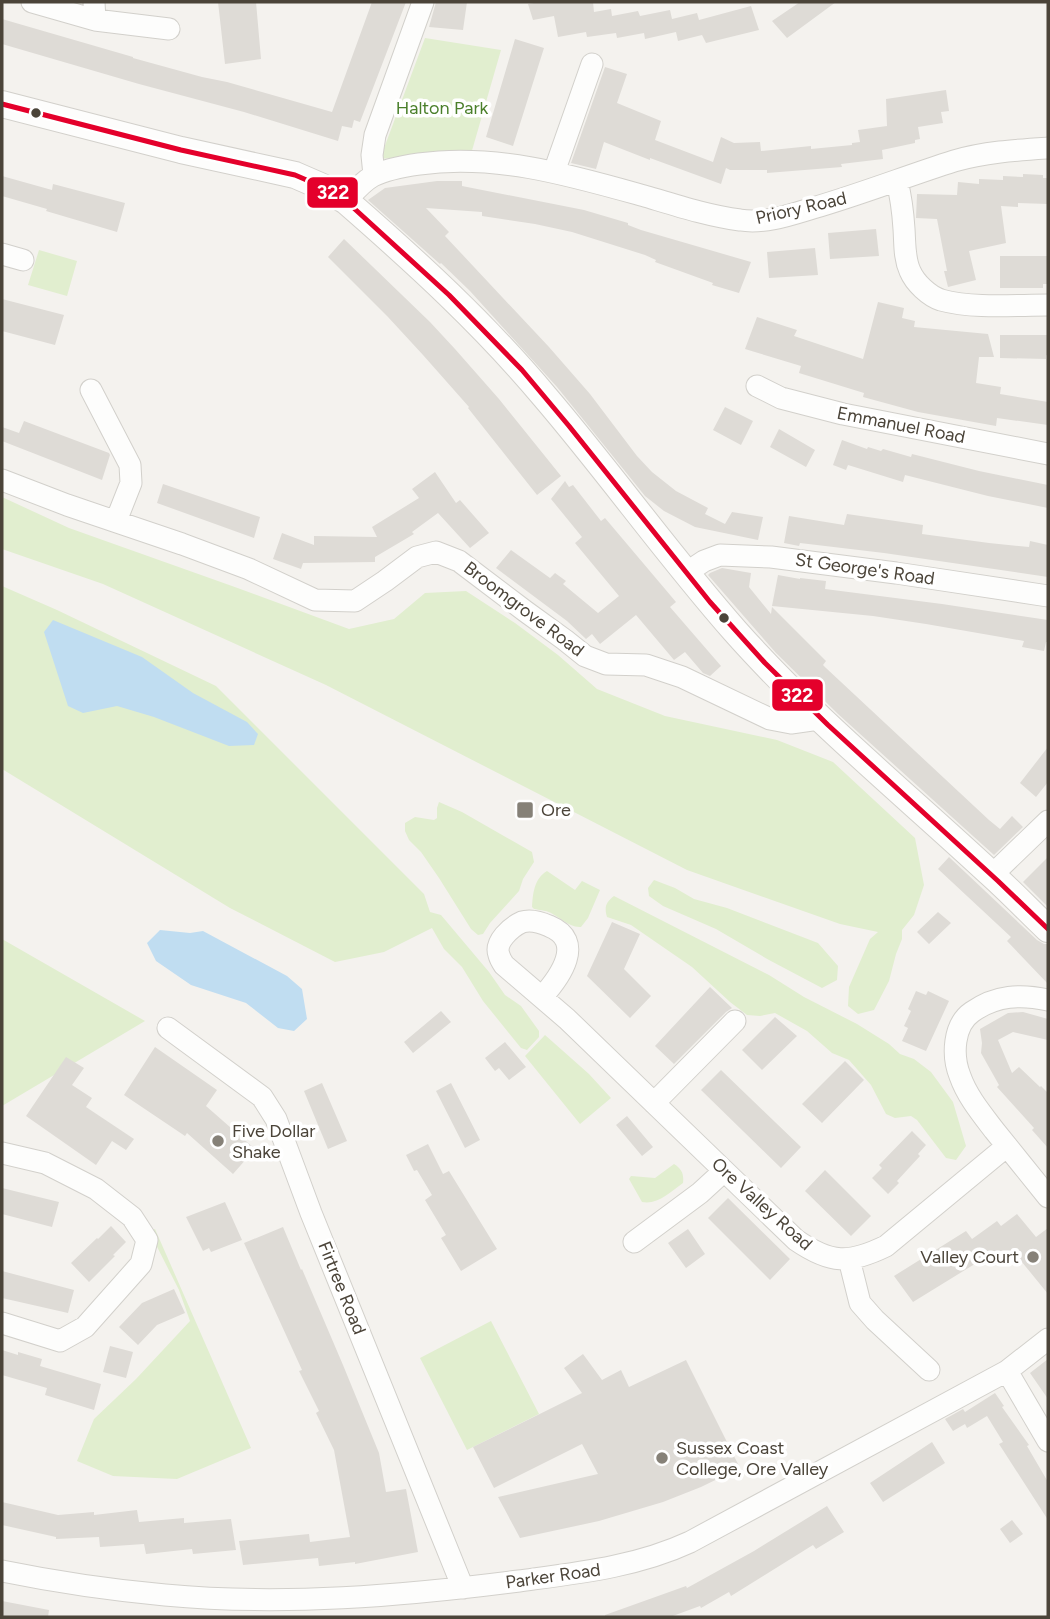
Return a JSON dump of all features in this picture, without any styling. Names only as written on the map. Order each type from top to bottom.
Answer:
[{"type":"street","points":[[32,2],[94,11],[169,29]]},
{"type":"street","points":[[374,175],[372,155],[375,135],[423,2]]},
{"type":"street","points":[[554,172],[592,64]]},
{"type":"street","points":[[2,104],[181,150],[295,175],[346,201],[473,317],[506,352],[546,397],[736,632],[819,719],[1048,929]]},
{"type":"street","name":"Priory Road","points":[[346,201],[359,186],[374,175],[405,166],[475,160],[554,172],[690,209],[742,221],[757,221],[801,212],[956,160],[1001,151],[1048,148]]},
{"type":"street","points":[[897,181],[902,204],[904,245],[910,272],[923,289],[939,299],[984,306],[1048,304]]},
{"type":"street","points":[[2,254],[23,260]]},
{"type":"street","name":"Emmanuel Road","points":[[757,386],[781,398],[843,414],[1048,454]]},
{"type":"street","points":[[92,390],[130,465],[131,483],[116,521]]},
{"type":"street","name":"Broomgrove Road","points":[[3,482],[249,569],[315,600],[355,601],[417,557],[436,552],[459,561],[584,656],[606,664],[646,665],[682,677],[771,719],[791,723],[819,719]]},
{"type":"street","name":"St George's Road","points":[[686,573],[704,561],[720,555],[771,557],[1048,596]]},
{"type":"street","points":[[992,875],[1048,821]]},
{"type":"street","points":[[1048,1000],[1030,996],[1004,997],[982,1004],[967,1015],[959,1028],[956,1043],[959,1075],[970,1096],[1048,1197]]},
{"type":"street","name":"Ore Valley Road","points":[[542,997],[796,1240],[814,1253],[849,1259],[865,1256],[886,1246],[1007,1146]]},
{"type":"street","points":[[654,1103],[735,1021]]},
{"type":"street","name":"Firtree Road","points":[[168,1028],[262,1097],[276,1119],[311,1213],[463,1588]]},
{"type":"street","points":[[2,1153],[45,1163],[96,1189],[132,1217],[147,1240],[141,1264],[85,1326],[60,1341],[2,1323]]},
{"type":"street","points":[[634,1242],[700,1193],[724,1171]]},
{"type":"street","points":[[849,1259],[860,1303],[929,1370]]},
{"type":"street","name":"Parker Road","points":[[2,1571],[81,1586],[167,1595],[273,1599],[371,1597],[598,1570],[646,1559],[690,1542],[1007,1371],[1048,1339]]},
{"type":"street","points":[[1007,1371],[1048,1441]]},
{"type":"green space","name":"Halton Park","points":[[425,38],[501,50],[471,154],[380,159]]},
{"type":"green space","points":[[39,250],[77,261],[67,296],[28,285]]},
{"type":"green space","points":[[2,497],[69,528],[349,629],[394,619],[425,593],[466,591],[558,655],[597,689],[665,716],[777,740],[833,762],[915,838],[924,885],[914,915],[902,930],[902,939],[889,981],[874,1010],[858,1014],[848,1006],[849,987],[870,939],[878,932],[840,924],[687,870],[326,685],[103,584],[2,549]]},
{"type":"green space","points":[[2,586],[216,686],[424,894],[430,912],[441,915],[505,995],[521,1006],[539,1031],[539,1037],[527,1050],[521,1048],[483,1001],[462,967],[444,949],[432,928],[384,952],[335,962],[230,908],[2,769]]},
{"type":"green space","points":[[439,802],[532,852],[534,862],[519,891],[483,934],[478,935],[471,929],[405,831],[405,823],[415,817],[434,820],[437,818]]},
{"type":"green space","points":[[547,871],[575,890],[582,881],[600,890],[588,918],[581,927],[532,907],[537,882]]},
{"type":"green space","points":[[654,880],[694,899],[727,908],[818,943],[838,966],[837,980],[822,988],[716,929],[663,906],[649,896],[648,888]]},
{"type":"green space","points":[[614,896],[769,975],[804,997],[857,1024],[931,1072],[953,1102],[966,1146],[956,1160],[946,1158],[911,1116],[895,1118],[886,1114],[871,1085],[849,1060],[832,1053],[807,1031],[775,1013],[747,1015],[692,967],[631,925],[607,917],[606,905]]},
{"type":"green space","points":[[2,939],[145,1021],[2,1106]]},
{"type":"green space","points":[[545,1035],[589,1074],[611,1098],[580,1124],[525,1056]]},
{"type":"green space","points":[[674,1164],[682,1172],[683,1183],[659,1200],[642,1202],[629,1179],[631,1176],[655,1178]]},
{"type":"green space","points":[[155,1229],[251,1448],[177,1479],[113,1476],[77,1461],[94,1419],[190,1321],[179,1290],[149,1231]]},
{"type":"green space","points":[[491,1321],[539,1414],[467,1450],[420,1358]]},
{"type":"water","points":[[53,620],[142,657],[193,693],[247,722],[258,734],[254,745],[229,746],[117,706],[83,713],[68,706],[44,632]]},
{"type":"water","points":[[160,930],[190,933],[203,931],[287,976],[302,989],[307,1019],[294,1031],[278,1028],[246,1003],[191,985],[156,961],[147,943]]},
{"type":"building","points":[[218,2],[256,2],[261,59],[225,64]]},
{"type":"building","points":[[372,2],[406,2],[360,122],[354,120],[352,128],[342,126],[338,141],[2,44],[2,19],[332,112]]},
{"type":"building","points":[[436,2],[467,2],[463,30],[429,27]]},
{"type":"building","points":[[593,2],[594,12],[611,9],[612,16],[638,11],[640,16],[670,10],[672,19],[697,13],[699,20],[751,6],[759,30],[706,43],[702,35],[678,41],[676,32],[645,39],[644,33],[617,38],[616,33],[587,37],[586,32],[558,37],[554,16],[533,20],[528,4]]},
{"type":"building","points":[[800,2],[836,2],[787,38],[772,21]]},
{"type":"building","points":[[515,39],[544,48],[513,146],[486,137]]},
{"type":"building","points":[[605,67],[627,74],[617,103],[661,121],[655,140],[713,162],[721,137],[734,143],[760,142],[761,151],[852,145],[860,142],[858,130],[887,126],[886,99],[946,90],[949,111],[941,112],[943,123],[918,127],[920,139],[915,140],[915,143],[882,150],[883,159],[841,164],[842,167],[767,173],[767,170],[726,168],[721,184],[604,142],[596,169],[571,163]]},
{"type":"building","points":[[1023,174],[1043,175],[1043,178],[1048,178],[1048,204],[1018,203],[1018,207],[1001,206],[1006,243],[969,251],[976,280],[948,287],[937,219],[916,218],[917,194],[957,195],[958,182],[979,184],[979,179],[1003,180],[1003,176],[1023,177]]},
{"type":"building","points":[[2,176],[52,190],[53,184],[125,203],[117,232],[2,196]]},
{"type":"building","points":[[437,181],[462,181],[462,186],[584,210],[628,223],[641,230],[751,262],[739,293],[655,262],[656,260],[645,255],[572,232],[482,216],[482,212],[426,208],[449,232],[445,236],[549,347],[652,472],[676,491],[708,508],[705,514],[725,524],[732,512],[763,517],[758,540],[695,527],[664,511],[645,496],[557,387],[470,291],[368,200],[385,188]]},
{"type":"building","points":[[876,229],[879,256],[830,259],[828,233]]},
{"type":"building","points":[[344,239],[455,349],[561,476],[537,495],[469,407],[388,317],[328,257]]},
{"type":"building","points":[[815,248],[818,275],[769,278],[767,252]]},
{"type":"building","points":[[1000,256],[1048,256],[1048,284],[1043,284],[1043,288],[1000,288]]},
{"type":"building","points":[[2,299],[64,315],[55,345],[2,331]]},
{"type":"building","points":[[878,302],[904,308],[902,318],[915,321],[914,327],[988,334],[994,357],[979,357],[976,383],[1001,387],[1000,394],[1048,402],[1048,425],[997,418],[996,426],[918,412],[863,397],[864,393],[799,373],[801,366],[745,349],[757,317],[797,330],[794,336],[863,359]]},
{"type":"building","points":[[1000,335],[1048,335],[1048,356],[1046,355],[1046,359],[1000,358]]},
{"type":"building","points":[[725,407],[753,421],[741,445],[713,430]]},
{"type":"building","points":[[24,421],[109,453],[102,480],[2,441],[2,427],[19,433]]},
{"type":"building","points":[[779,429],[815,450],[806,467],[770,447]]},
{"type":"building","points":[[842,440],[867,449],[883,449],[911,457],[912,454],[1048,485],[1048,508],[905,475],[903,482],[848,465],[846,470],[833,465]]},
{"type":"building","points":[[435,472],[456,503],[460,500],[489,533],[470,548],[438,513],[412,532],[414,534],[375,557],[375,562],[303,563],[301,569],[273,559],[282,533],[314,545],[314,536],[377,537],[372,527],[419,498],[412,489]]},
{"type":"building","points":[[565,481],[569,487],[573,485],[601,521],[605,518],[676,602],[670,607],[721,666],[710,676],[703,673],[685,652],[674,660],[636,615],[600,644],[592,634],[586,639],[567,621],[496,568],[511,550],[550,578],[555,573],[566,581],[563,584],[598,613],[619,596],[575,543],[582,537],[551,499]]},
{"type":"building","points":[[163,484],[260,517],[254,538],[157,503]]},
{"type":"building","points":[[847,514],[923,525],[922,534],[1029,547],[1030,541],[1048,545],[1048,577],[884,553],[784,543],[789,516],[844,525]]},
{"type":"building","points":[[722,568],[751,573],[749,587],[771,614],[772,607],[826,661],[823,665],[826,668],[989,820],[1000,829],[1012,816],[1023,827],[994,855],[838,714],[776,653],[708,575]]},
{"type":"building","points":[[778,575],[826,581],[825,589],[1048,620],[1048,642],[1044,651],[1022,647],[1024,641],[926,624],[772,606]]},
{"type":"building","points":[[1048,747],[1048,782],[1036,797],[1020,783]]},
{"type":"building","points":[[949,857],[1037,940],[1048,944],[1048,984],[1007,941],[1011,937],[938,869]]},
{"type":"building","points":[[1048,857],[1048,907],[1023,882]]},
{"type":"building","points":[[938,912],[951,923],[929,944],[917,932]]},
{"type":"building","points":[[612,922],[640,934],[624,969],[651,996],[630,1018],[587,976]]},
{"type":"building","points":[[710,987],[732,1008],[674,1064],[655,1046]]},
{"type":"building","points":[[916,991],[926,995],[928,991],[949,1001],[926,1051],[902,1041],[908,1028],[904,1026],[911,1011],[908,1009]]},
{"type":"building","points":[[441,1011],[451,1022],[413,1053],[404,1042]]},
{"type":"building","points":[[1023,1012],[1048,1019],[1048,1040],[1013,1032],[998,1040],[1012,1073],[1019,1067],[1048,1093],[1048,1148],[997,1087],[999,1085],[981,1053],[980,1029],[1008,1013]]},
{"type":"building","points":[[775,1017],[797,1036],[762,1070],[742,1050]]},
{"type":"building","points":[[505,1042],[526,1067],[509,1080],[499,1068],[495,1071],[485,1058]]},
{"type":"building","points":[[155,1047],[217,1090],[206,1106],[255,1149],[233,1174],[187,1133],[185,1136],[124,1095]]},
{"type":"building","points":[[66,1057],[84,1068],[72,1085],[92,1098],[86,1107],[134,1139],[126,1150],[112,1141],[96,1165],[26,1116]]},
{"type":"building","points":[[845,1061],[864,1080],[822,1123],[802,1104]]},
{"type":"building","points":[[721,1070],[801,1147],[781,1168],[701,1090]]},
{"type":"building","points":[[322,1083],[347,1141],[328,1149],[304,1091]]},
{"type":"building","points":[[451,1083],[480,1140],[465,1148],[436,1091]]},
{"type":"building","points":[[627,1116],[653,1147],[642,1156],[616,1125]]},
{"type":"building","points":[[912,1131],[926,1145],[888,1194],[872,1178],[882,1168],[879,1165]]},
{"type":"building","points":[[428,1144],[443,1174],[449,1171],[497,1249],[461,1271],[441,1238],[446,1235],[425,1200],[432,1195],[406,1155]]},
{"type":"building","points":[[825,1170],[871,1216],[851,1236],[805,1191]]},
{"type":"building","points":[[2,1188],[59,1202],[52,1227],[2,1214]]},
{"type":"building","points":[[728,1198],[790,1259],[770,1280],[708,1218]]},
{"type":"building","points":[[225,1202],[242,1240],[211,1252],[209,1248],[203,1251],[186,1217]]},
{"type":"building","points":[[1017,1214],[1036,1237],[1048,1228],[1048,1294],[1013,1251],[997,1263],[991,1254],[913,1302],[894,1276],[966,1231],[972,1239],[997,1221],[1001,1226]]},
{"type":"building","points":[[111,1226],[126,1242],[89,1282],[71,1263]]},
{"type":"building","points":[[283,1227],[379,1453],[386,1492],[406,1489],[418,1552],[355,1564],[319,1566],[318,1558],[243,1565],[239,1541],[309,1534],[310,1542],[350,1537],[334,1450],[299,1371],[302,1370],[244,1243]]},
{"type":"building","points":[[688,1229],[705,1254],[686,1268],[668,1243]]},
{"type":"building","points":[[2,1271],[74,1290],[68,1313],[2,1298]]},
{"type":"building","points":[[174,1289],[185,1313],[157,1325],[138,1345],[119,1327],[142,1303]]},
{"type":"building","points":[[110,1346],[133,1352],[126,1378],[103,1372]]},
{"type":"building","points":[[2,1350],[42,1359],[40,1366],[101,1384],[94,1410],[45,1395],[47,1388],[2,1375]]},
{"type":"building","name":"Sussex Coast College, Ore Valley","points":[[583,1354],[602,1380],[621,1370],[629,1387],[686,1360],[740,1468],[663,1502],[599,1521],[520,1538],[498,1497],[598,1474],[582,1444],[494,1488],[473,1447],[582,1393],[564,1368]]},
{"type":"building","points":[[1048,1359],[1048,1399],[1030,1373]]},
{"type":"building","points":[[995,1393],[1029,1445],[1027,1446],[1048,1482],[1048,1520],[999,1444],[1003,1442],[987,1416],[967,1428],[965,1424],[953,1431],[945,1419],[963,1409],[965,1412]]},
{"type":"building","points":[[932,1442],[945,1463],[883,1502],[870,1483]]},
{"type":"building","points":[[2,1502],[58,1515],[94,1512],[94,1515],[137,1510],[139,1522],[184,1518],[184,1523],[231,1519],[236,1550],[193,1554],[192,1549],[146,1554],[144,1544],[100,1547],[99,1537],[56,1539],[2,1525]]},
{"type":"building","points":[[827,1506],[844,1532],[816,1549],[813,1545],[731,1596],[729,1592],[701,1608],[700,1606],[670,1617],[605,1617],[686,1586],[687,1588]]},
{"type":"building","points":[[1012,1520],[1023,1534],[1010,1543],[1000,1529]]},
{"type":"building","points":[[2,1601],[49,1610],[48,1617],[2,1617]]},
{"type":"transit line","name":"322","points":[[2,104],[181,150],[295,175],[346,201],[449,295],[522,370],[710,602],[765,663],[1048,929]]},
{"type":"place","name":"Ore","points":[[525,810]]},
{"type":"place","name":"Five Dollar Shake","points":[[218,1141]]},
{"type":"place","name":"Valley Court","points":[[1033,1257]]},
{"type":"place","name":"Sussex Coast College, Ore Valley","points":[[662,1458]]}]
